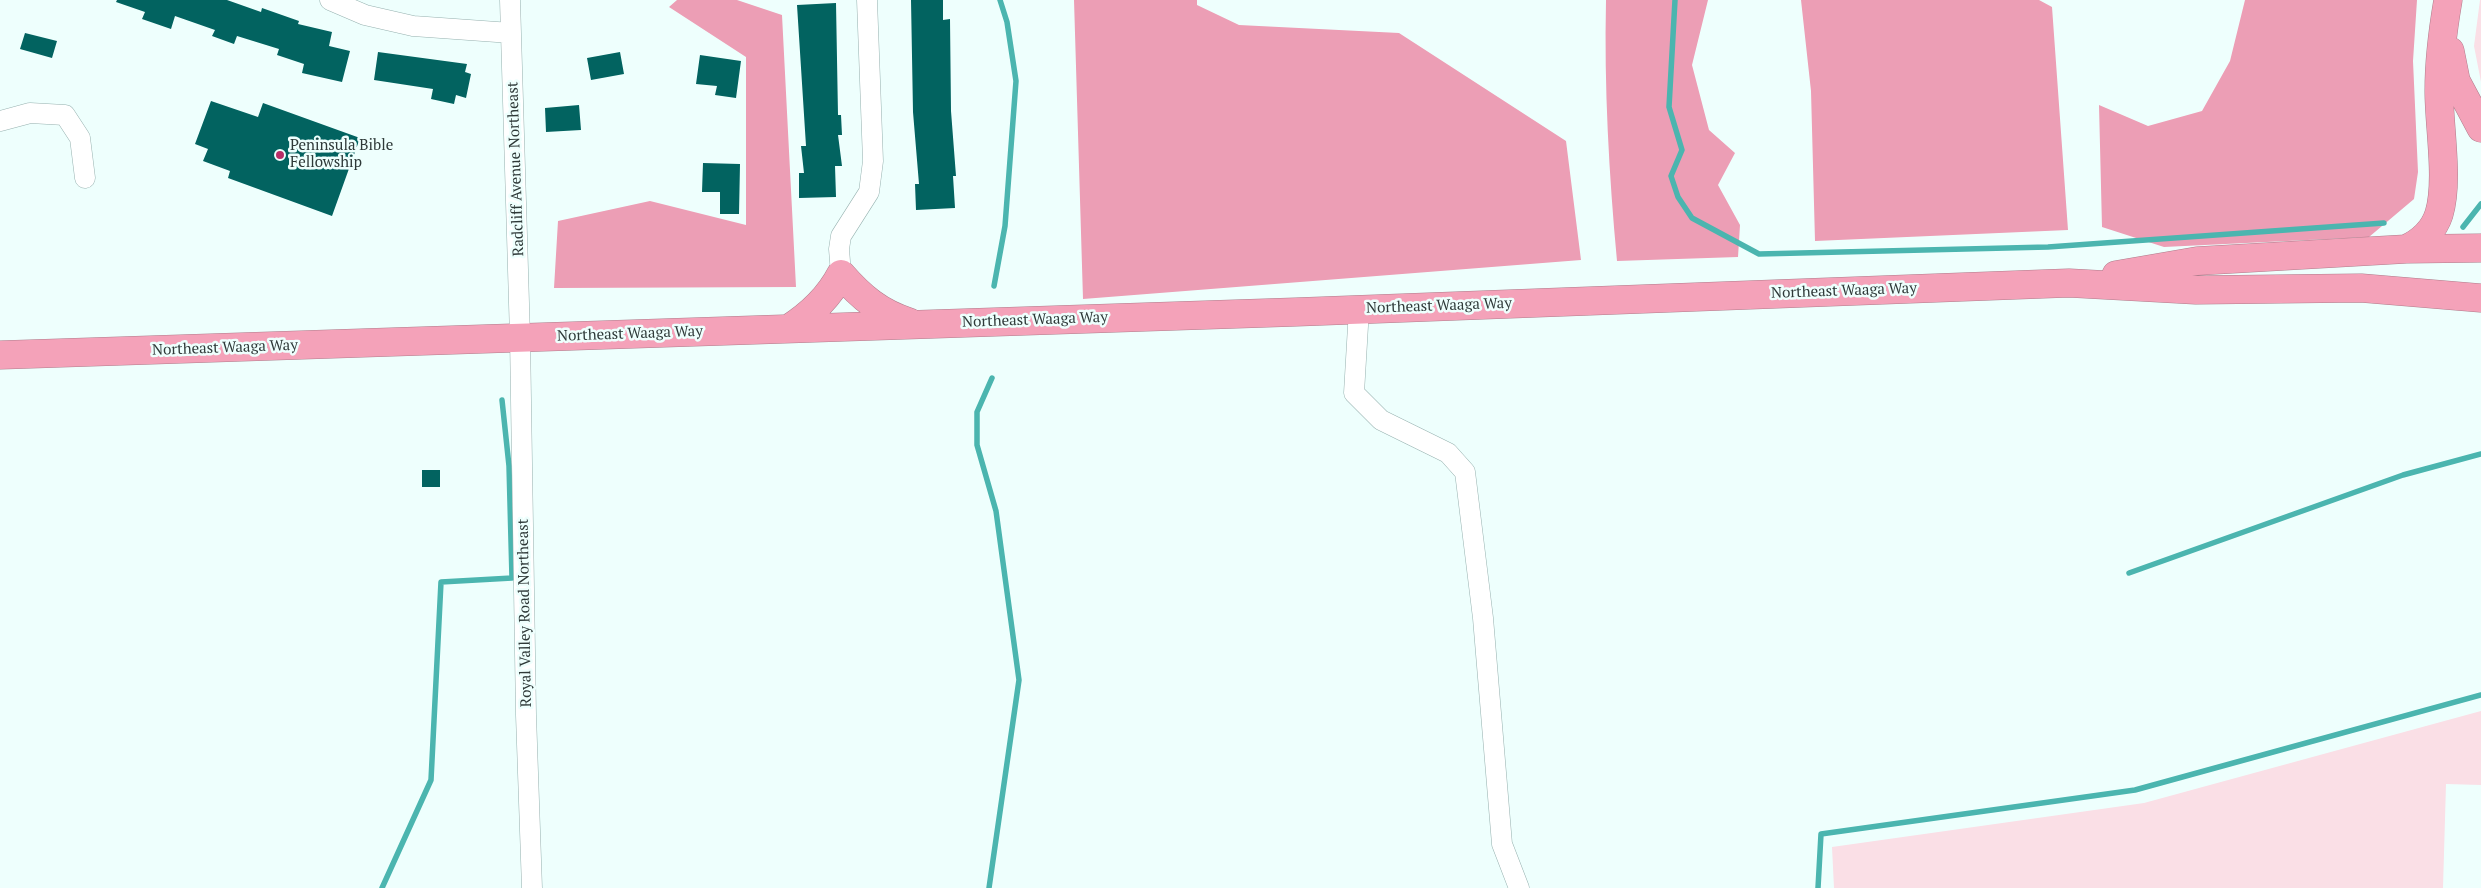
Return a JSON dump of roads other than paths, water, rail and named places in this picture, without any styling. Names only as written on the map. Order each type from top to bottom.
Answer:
[{"type":"highway","points":[[2406,250],[2416,245],[2431,230],[2440,207],[2442,178],[2439,91],[2448,0]]},
{"type":"highway","points":[[2444,28],[2456,81],[2481,128]]},
{"type":"highway","points":[[2069,283],[2197,261],[2481,248]]},
{"type":"highway","points":[[788,329],[818,305],[841,274],[870,304],[889,316],[917,324]]},
{"type":"highway","points":[[2069,283],[2196,290],[2481,284]]},
{"type":"highway","name":"Northeast Waaga Way","points":[[0,355],[2069,283]]},
{"type":"highway","points":[[2361,288],[2481,298]]},
{"type":"street","points":[[330,0],[365,15],[413,26],[512,33]]},
{"type":"street","name":"Radcliff Avenue Northeast","points":[[510,0],[520,337]]},
{"type":"street","points":[[841,274],[839,250],[841,236],[869,192],[873,161],[867,0]]},
{"type":"street","points":[[0,121],[30,113],[65,115],[80,138],[85,178]]},
{"type":"street","points":[[1359,309],[1354,393],[1381,420],[1448,452],[1465,472],[1483,618],[1502,844],[1519,888]]},
{"type":"street","name":"Royal Valley Road Northeast","points":[[520,337],[526,705],[532,888]]},
{"type":"waterway","points":[[994,286],[1005,226],[1016,81],[1007,22],[1000,0]]},
{"type":"waterway","points":[[1675,0],[1669,107],[1682,150],[1671,176],[1678,197],[1692,218],[1759,254],[2048,247],[2384,223]]},
{"type":"waterway","points":[[2463,227],[2481,204]]},
{"type":"waterway","points":[[989,888],[1019,680],[996,511],[977,445],[977,412],[992,378]]},
{"type":"waterway","points":[[382,888],[431,780],[441,582],[512,578],[509,466],[502,400]]},
{"type":"waterway","points":[[2129,573],[2403,475],[2481,454]]},
{"type":"waterway","points":[[1818,888],[1821,834],[2135,790],[2481,695]]},
{"type":"place","name":"Peninsula Bible Fellowship","points":[[280,155]]}]
